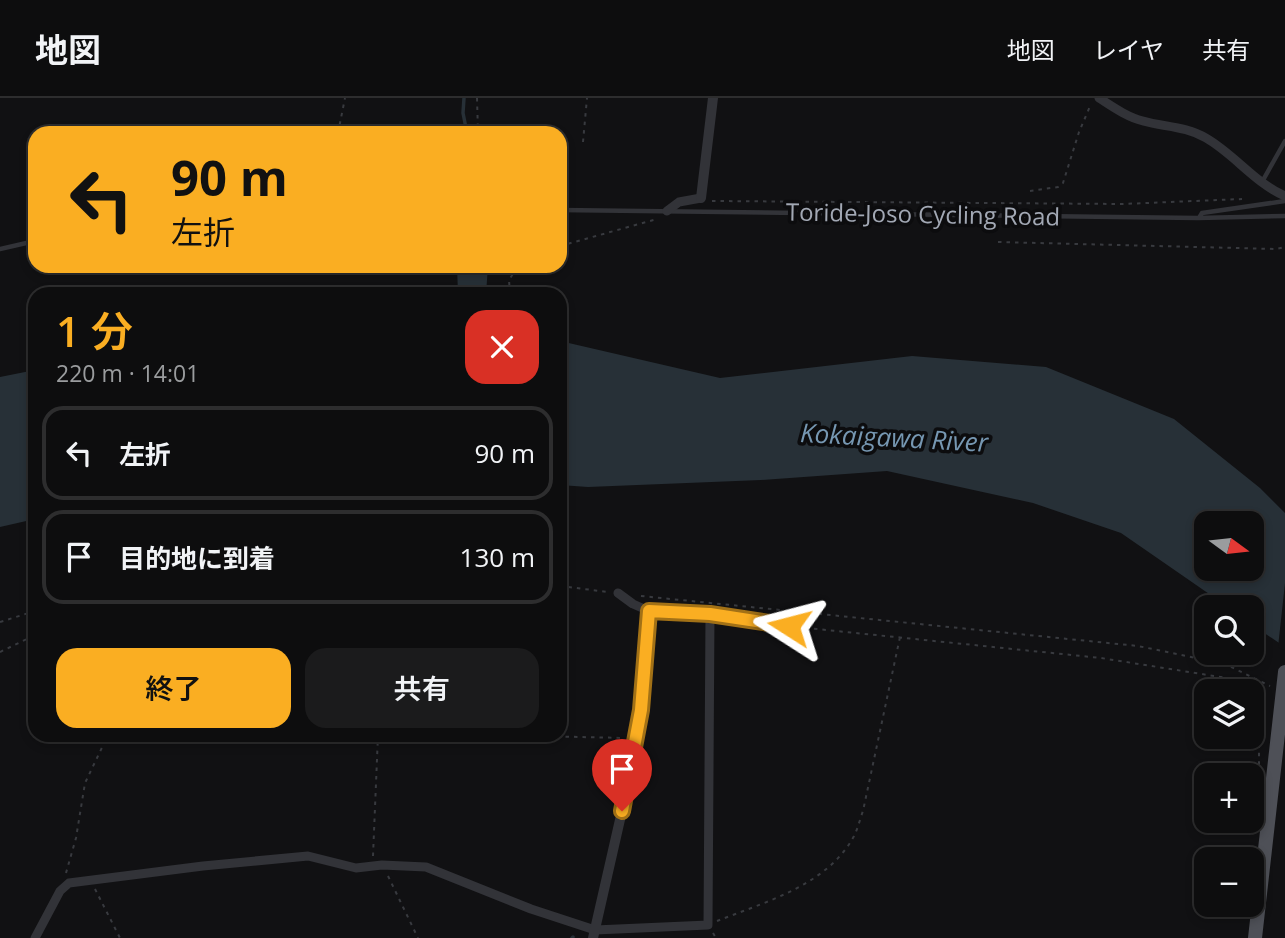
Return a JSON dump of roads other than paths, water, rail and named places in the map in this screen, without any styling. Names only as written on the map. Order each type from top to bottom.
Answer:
[{"type":"main road","points":[[1255,938],[1284,683]]},
{"type":"street","points":[[667,211],[678,202],[701,198],[713,98]]},
{"type":"street","points":[[1099,98],[1130,117],[1175,126],[1205,137],[1285,198]]},
{"type":"street","points":[[618,593],[649,611],[710,614],[789,626]]},
{"type":"street","points":[[594,934],[618,834],[641,710],[649,611]]},
{"type":"street","points":[[35,938],[60,891],[69,883],[308,856],[356,868],[426,867],[594,934],[708,925],[710,614]]},
{"type":"lane","points":[[1262,181],[1285,141]]},
{"type":"lane","points":[[1198,218],[1202,213],[1285,198]]},
{"type":"lane","name":"Toride-Joso Cycling Road","points":[[567,210],[1198,218],[1285,216]]},
{"type":"lane","points":[[0,249],[28,243]]},
{"type":"water","points":[[457,273],[488,273],[486,287],[458,287]]},
{"type":"water","name":"Kokaigawa River","points":[[567,343],[720,378],[912,356],[1046,367],[1174,419],[1260,488],[1285,513],[1285,647],[1264,633],[1264,595],[1211,595],[1121,533],[1033,503],[887,471],[761,480],[567,486]]},
{"type":"water","points":[[28,371],[28,521],[0,527],[0,377]]},
{"type":"waterway","points":[[464,98],[466,126]]}]
